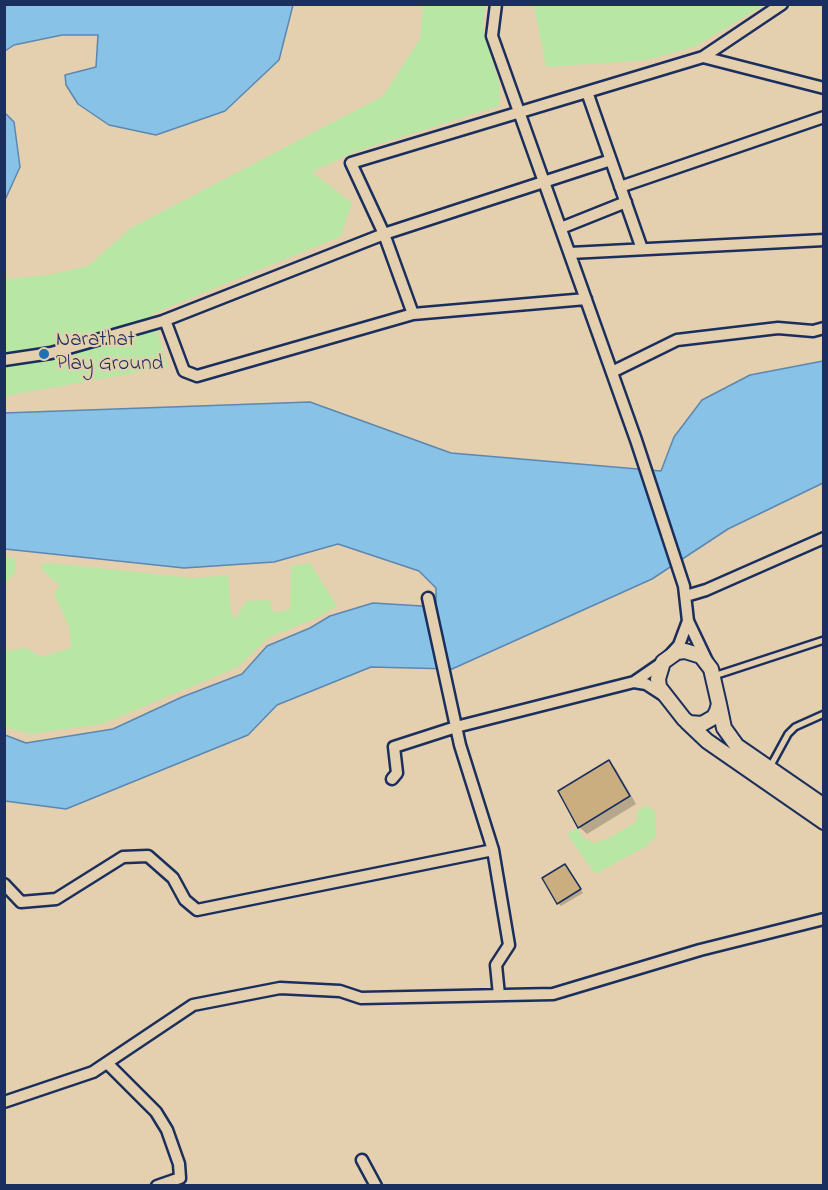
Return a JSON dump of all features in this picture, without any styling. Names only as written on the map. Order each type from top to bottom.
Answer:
[{"type":"street","points":[[496,4],[492,36],[636,440],[685,591],[688,621],[713,677],[724,728],[737,746],[824,806]]},
{"type":"street","points":[[413,314],[384,234],[351,163],[703,57],[782,4]]},
{"type":"street","points":[[703,57],[824,88]]},
{"type":"street","points":[[586,92],[642,249]]},
{"type":"street","points":[[620,187],[824,117]]},
{"type":"street","points":[[4,360],[51,353],[165,320],[384,234],[610,160]]},
{"type":"street","points":[[561,228],[626,202]]},
{"type":"street","points":[[570,253],[824,240]]},
{"type":"street","points":[[165,320],[184,371],[197,376],[413,314],[586,299]]},
{"type":"street","points":[[612,372],[677,340],[778,328],[813,331],[824,328]]},
{"type":"street","points":[[685,591],[706,590],[824,538]]},
{"type":"street","points":[[429,598],[456,727],[493,850],[509,945],[496,965],[499,995]]},
{"type":"street","points":[[392,780],[397,773],[394,747],[456,727],[634,682],[666,659],[679,645],[688,621]]},
{"type":"street","points":[[664,695],[658,679],[666,659],[685,651],[701,656],[707,662]]},
{"type":"street","points":[[634,682],[646,684],[664,695],[707,741],[824,822]]},
{"type":"street","points":[[684,719],[696,724],[708,722],[717,711],[719,704]]},
{"type":"street","points":[[4,884],[21,902],[56,899],[123,857],[148,855],[172,878],[185,900],[197,910],[493,850]]},
{"type":"street","points":[[4,1102],[93,1072],[193,1005],[280,988],[340,991],[362,998],[553,994],[700,950],[824,919]]},
{"type":"street","points":[[107,1063],[156,1112],[167,1130],[179,1164],[180,1178],[157,1185]]},
{"type":"street","points":[[362,1160],[376,1185]]},
{"type":"lane","points":[[713,677],[824,640]]},
{"type":"lane","points":[[770,768],[788,734],[795,727],[824,714]]},
{"type":"green space","points":[[534,4],[764,5],[696,46],[647,60],[546,67]]},
{"type":"green space","points":[[423,5],[485,5],[483,26],[500,87],[499,106],[354,152],[312,172],[352,203],[341,236],[152,314],[168,367],[5,396],[5,279],[48,275],[88,266],[131,228],[383,96],[420,39]]},
{"type":"green space","points":[[5,557],[15,558],[16,571],[5,584]]},
{"type":"green space","points":[[50,563],[193,578],[228,575],[230,606],[234,620],[246,601],[269,600],[274,613],[290,609],[291,566],[310,563],[337,606],[317,618],[269,637],[238,667],[102,724],[30,734],[5,727],[5,651],[26,648],[41,657],[71,648],[69,627],[54,594],[60,585],[39,566]]},
{"type":"green space","points":[[647,805],[655,812],[656,836],[645,847],[595,874],[567,834],[578,828],[582,837],[593,843],[607,839],[633,824],[637,819],[637,811]]},
{"type":"water","points":[[5,4],[293,5],[279,60],[225,111],[156,135],[109,125],[78,104],[66,85],[65,75],[96,67],[98,35],[62,35],[14,45],[5,51]]},
{"type":"water","points":[[5,113],[14,122],[20,167],[5,200]]},
{"type":"water","points":[[823,361],[823,483],[728,529],[652,579],[452,669],[371,667],[277,705],[248,735],[66,809],[5,801],[5,735],[26,743],[113,729],[182,697],[242,674],[267,646],[310,628],[330,616],[373,603],[422,606],[436,603],[436,588],[419,571],[338,544],[274,562],[184,568],[5,549],[4,413],[310,402],[451,453],[661,471],[674,437],[702,400],[750,375]]},
{"type":"building","points":[[609,760],[630,796],[578,828],[558,791]]},
{"type":"building","points":[[565,864],[581,889],[557,904],[542,878]]},
{"type":"place","name":"Narathat Play Ground","points":[[44,354]]}]
